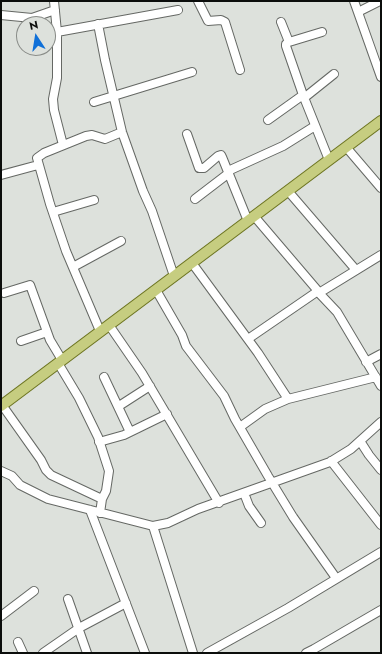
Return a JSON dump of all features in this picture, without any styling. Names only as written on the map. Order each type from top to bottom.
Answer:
[{"type":"main road","points":[[2,405],[381,121]]},
{"type":"street","points":[[54,1],[58,32],[57,78],[53,99],[54,110],[63,145]]},
{"type":"street","points":[[198,1],[208,21],[221,20],[224,22],[240,70]]},
{"type":"street","points":[[354,1],[381,77]]},
{"type":"street","points":[[358,12],[380,1]]},
{"type":"street","points":[[1,15],[32,18],[55,10]]},
{"type":"street","points":[[58,32],[178,10]]},
{"type":"street","points":[[281,22],[289,42]]},
{"type":"street","points":[[98,24],[122,132],[143,191],[152,211],[174,276]]},
{"type":"street","points":[[322,32],[289,42],[286,46],[329,160]]},
{"type":"street","points":[[94,102],[192,72]]},
{"type":"street","points":[[268,120],[304,97],[334,74]]},
{"type":"street","points":[[195,199],[228,172],[284,146],[315,126]]},
{"type":"street","points":[[122,132],[105,138],[92,135],[86,136],[63,145],[39,156],[37,158],[38,165],[66,251],[104,328],[150,386],[219,503]]},
{"type":"street","points":[[187,134],[199,168],[204,168],[221,155],[251,218],[337,312],[381,386]]},
{"type":"street","points":[[346,147],[381,188]]},
{"type":"street","points":[[1,175],[38,165]]},
{"type":"street","points":[[288,190],[356,270]]},
{"type":"street","points":[[53,212],[94,200]]},
{"type":"street","points":[[73,267],[121,242]]},
{"type":"street","points":[[248,339],[318,292],[381,255]]},
{"type":"street","points":[[192,263],[248,339],[288,399]]},
{"type":"street","points":[[4,293],[30,285],[50,340],[60,362],[80,398],[100,442],[109,471],[106,491],[101,506]]},
{"type":"street","points":[[156,290],[182,335],[186,346],[224,396],[240,427],[293,517],[336,578]]},
{"type":"street","points":[[21,341],[47,332]]},
{"type":"street","points":[[366,362],[381,354]]},
{"type":"street","points":[[104,377],[130,432]]},
{"type":"street","points":[[240,427],[265,409],[288,399],[376,377]]},
{"type":"street","points":[[119,406],[150,386]]},
{"type":"street","points":[[2,405],[41,460],[46,470],[51,475],[101,506],[153,526],[168,522],[198,509],[219,503],[331,461],[351,449],[381,422]]},
{"type":"street","points":[[100,442],[130,432],[167,414]]},
{"type":"street","points":[[369,434],[381,430]]},
{"type":"street","points":[[360,441],[381,470]]},
{"type":"street","points":[[331,461],[381,525]]},
{"type":"street","points":[[1,471],[12,476],[20,485],[42,497],[90,510],[101,506]]},
{"type":"street","points":[[244,493],[249,506],[261,523]]},
{"type":"street","points":[[90,510],[145,653]]},
{"type":"street","points":[[153,526],[193,653]]},
{"type":"street","points":[[207,653],[288,608],[381,552]]},
{"type":"street","points":[[1,616],[34,591]]},
{"type":"street","points":[[68,599],[88,653]]},
{"type":"street","points":[[43,653],[80,628],[126,603]]},
{"type":"street","points":[[306,653],[381,610]]},
{"type":"street","points":[[18,642],[23,653]]}]
